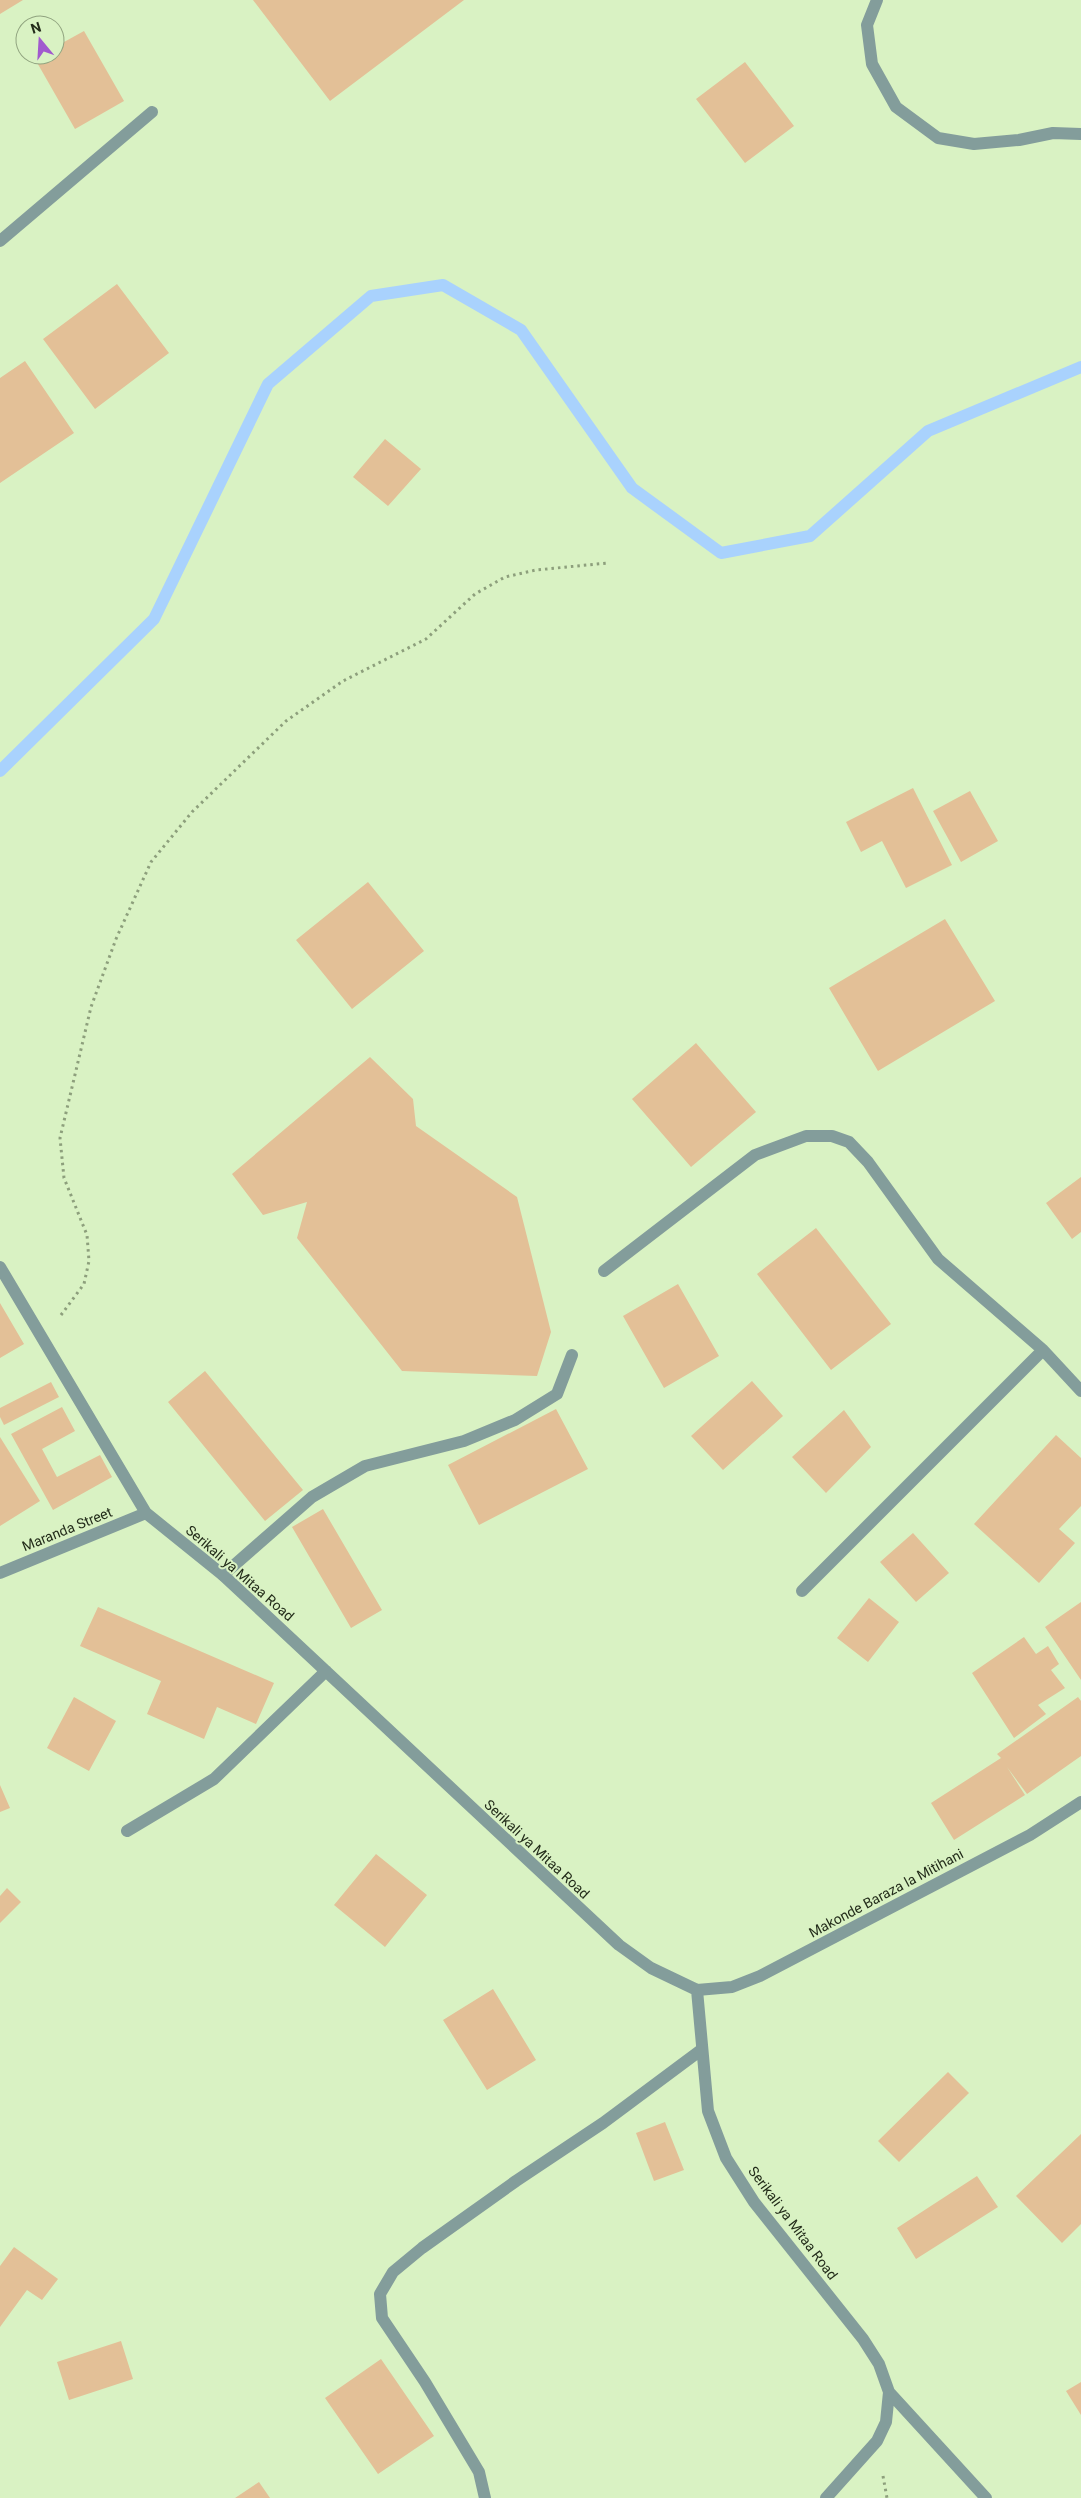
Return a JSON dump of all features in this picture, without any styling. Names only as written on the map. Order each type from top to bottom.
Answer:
[{"type":"street","points":[[877,0],[867,25],[872,64],[896,108],[938,138],[974,144],[1019,140],[1053,133],[1081,134]]},
{"type":"street","points":[[0,241],[152,112]]},
{"type":"street","points":[[604,1271],[755,1156],[806,1136],[832,1136],[849,1142],[868,1162],[938,1259],[1043,1350],[1081,1391]]},
{"type":"street","name":"Serikali ya Mitaa Road","points":[[0,1267],[146,1513],[223,1575],[619,1944],[651,1968],[697,1990],[708,2111],[726,2158],[754,2202],[863,2339],[879,2364],[889,2392],[886,2422],[877,2441],[826,2498]]},
{"type":"street","points":[[802,1591],[1043,1350]]},
{"type":"street","points":[[223,1575],[312,1497],[365,1466],[464,1441],[515,1420],[557,1394],[572,1355]]},
{"type":"street","name":"Maranda Street","points":[[0,1573],[146,1513]]},
{"type":"street","points":[[127,1831],[214,1779],[326,1671]]},
{"type":"street","name":"Makonde Baraza la Mitihani","points":[[697,1990],[732,1987],[760,1976],[1030,1835],[1081,1802]]},
{"type":"street","points":[[485,2498],[479,2472],[425,2382],[382,2318],[380,2294],[393,2272],[422,2248],[516,2181],[603,2123],[701,2050]]},
{"type":"street","points":[[889,2392],[986,2498]]},
{"type":"path","points":[[41,1335],[66,1310],[84,1284],[89,1261],[87,1235],[64,1178],[60,1138],[91,1007],[116,939],[151,862],[192,812],[286,721],[343,681],[426,639],[475,594],[505,577],[536,570],[608,563]]},
{"type":"building","points":[[0,0],[23,0],[0,14]]},
{"type":"building","points":[[253,0],[464,0],[330,101]]},
{"type":"building","points":[[84,31],[124,101],[75,129],[38,65],[65,65],[65,41]]},
{"type":"building","points":[[745,62],[794,126],[745,163],[696,99]]},
{"type":"building","points":[[117,284],[169,353],[95,409],[43,339]]},
{"type":"building","points":[[25,361],[74,433],[0,483],[0,378]]},
{"type":"building","points":[[385,439],[421,469],[388,506],[353,477]]},
{"type":"building","points":[[913,788],[952,865],[906,888],[882,841],[861,852],[846,822]]},
{"type":"building","points":[[970,791],[998,841],[961,862],[933,811]]},
{"type":"building","points":[[368,882],[424,951],[352,1009],[296,940]]},
{"type":"building","points":[[945,919],[995,1001],[878,1071],[829,988]]},
{"type":"building","points":[[696,1043],[756,1112],[691,1167],[632,1099]]},
{"type":"building","points":[[370,1057],[413,1099],[416,1126],[517,1197],[551,1332],[537,1376],[402,1371],[297,1238],[307,1202],[263,1215],[232,1174]]},
{"type":"building","points":[[1081,1177],[1081,1232],[1072,1239],[1046,1203]]},
{"type":"building","points":[[816,1228],[891,1324],[831,1370],[757,1274]]},
{"type":"building","points":[[678,1284],[719,1356],[664,1388],[623,1316]]},
{"type":"building","points":[[0,1303],[24,1344],[0,1358]]},
{"type":"building","points":[[205,1371],[303,1490],[265,1521],[168,1402]]},
{"type":"building","points":[[752,1381],[783,1416],[723,1470],[691,1436]]},
{"type":"building","points":[[51,1382],[59,1397],[4,1425],[0,1417],[0,1408]]},
{"type":"building","points":[[62,1407],[75,1431],[42,1449],[57,1477],[100,1455],[112,1477],[53,1510],[11,1434]]},
{"type":"building","points":[[556,1409],[588,1469],[479,1525],[448,1465]]},
{"type":"building","points":[[844,1410],[871,1447],[826,1493],[792,1457]]},
{"type":"building","points":[[1056,1435],[1081,1458],[1081,1506],[1059,1529],[1075,1543],[1039,1583],[974,1524]]},
{"type":"building","points":[[0,1437],[40,1501],[0,1526]]},
{"type":"building","points":[[323,1509],[382,1610],[351,1628],[292,1527]]},
{"type":"building","points":[[913,1533],[949,1573],[916,1602],[880,1562]]},
{"type":"building","points":[[869,1598],[899,1622],[868,1662],[837,1638]]},
{"type":"building","points":[[1081,1602],[1081,1680],[1045,1627]]},
{"type":"building","points":[[98,1607],[274,1683],[256,1724],[217,1707],[204,1739],[147,1714],[161,1681],[80,1646]]},
{"type":"building","points":[[1024,1637],[1036,1654],[1048,1646],[1059,1664],[1051,1670],[1065,1688],[1038,1705],[1046,1714],[1014,1738],[972,1673]]},
{"type":"building","points":[[74,1697],[116,1721],[89,1771],[47,1748]]},
{"type":"building","points":[[1078,1697],[1081,1701],[1081,1756],[1027,1794],[1007,1767],[1025,1795],[954,1840],[931,1803],[1001,1758],[997,1754]]},
{"type":"building","points":[[0,1785],[10,1808],[0,1812]]},
{"type":"building","points":[[376,1854],[427,1895],[385,1947],[334,1905]]},
{"type":"building","points":[[7,1888],[21,1902],[0,1923],[0,1896]]},
{"type":"building","points":[[493,1989],[536,2060],[487,2090],[443,2020]]},
{"type":"building","points":[[948,2072],[969,2093],[899,2162],[878,2141]]},
{"type":"building","points":[[665,2122],[684,2170],[654,2181],[636,2133]]},
{"type":"building","points":[[1081,2134],[1081,2224],[1062,2243],[1016,2196]]},
{"type":"building","points":[[977,2176],[998,2207],[916,2259],[897,2228]]},
{"type":"building","points":[[14,2247],[58,2279],[42,2300],[27,2290],[0,2327],[0,2266]]},
{"type":"building","points":[[121,2341],[133,2379],[69,2400],[57,2362]]},
{"type":"building","points":[[381,2359],[434,2436],[378,2474],[325,2398]]},
{"type":"building","points":[[1081,2382],[1081,2415],[1066,2391]]},
{"type":"building","points":[[259,2482],[270,2498],[235,2498]]},
{"type":"waterway","points":[[0,771],[154,619],[268,384],[371,296],[443,285],[521,330],[632,488],[721,553],[810,536],[928,431],[1081,367]]}]
